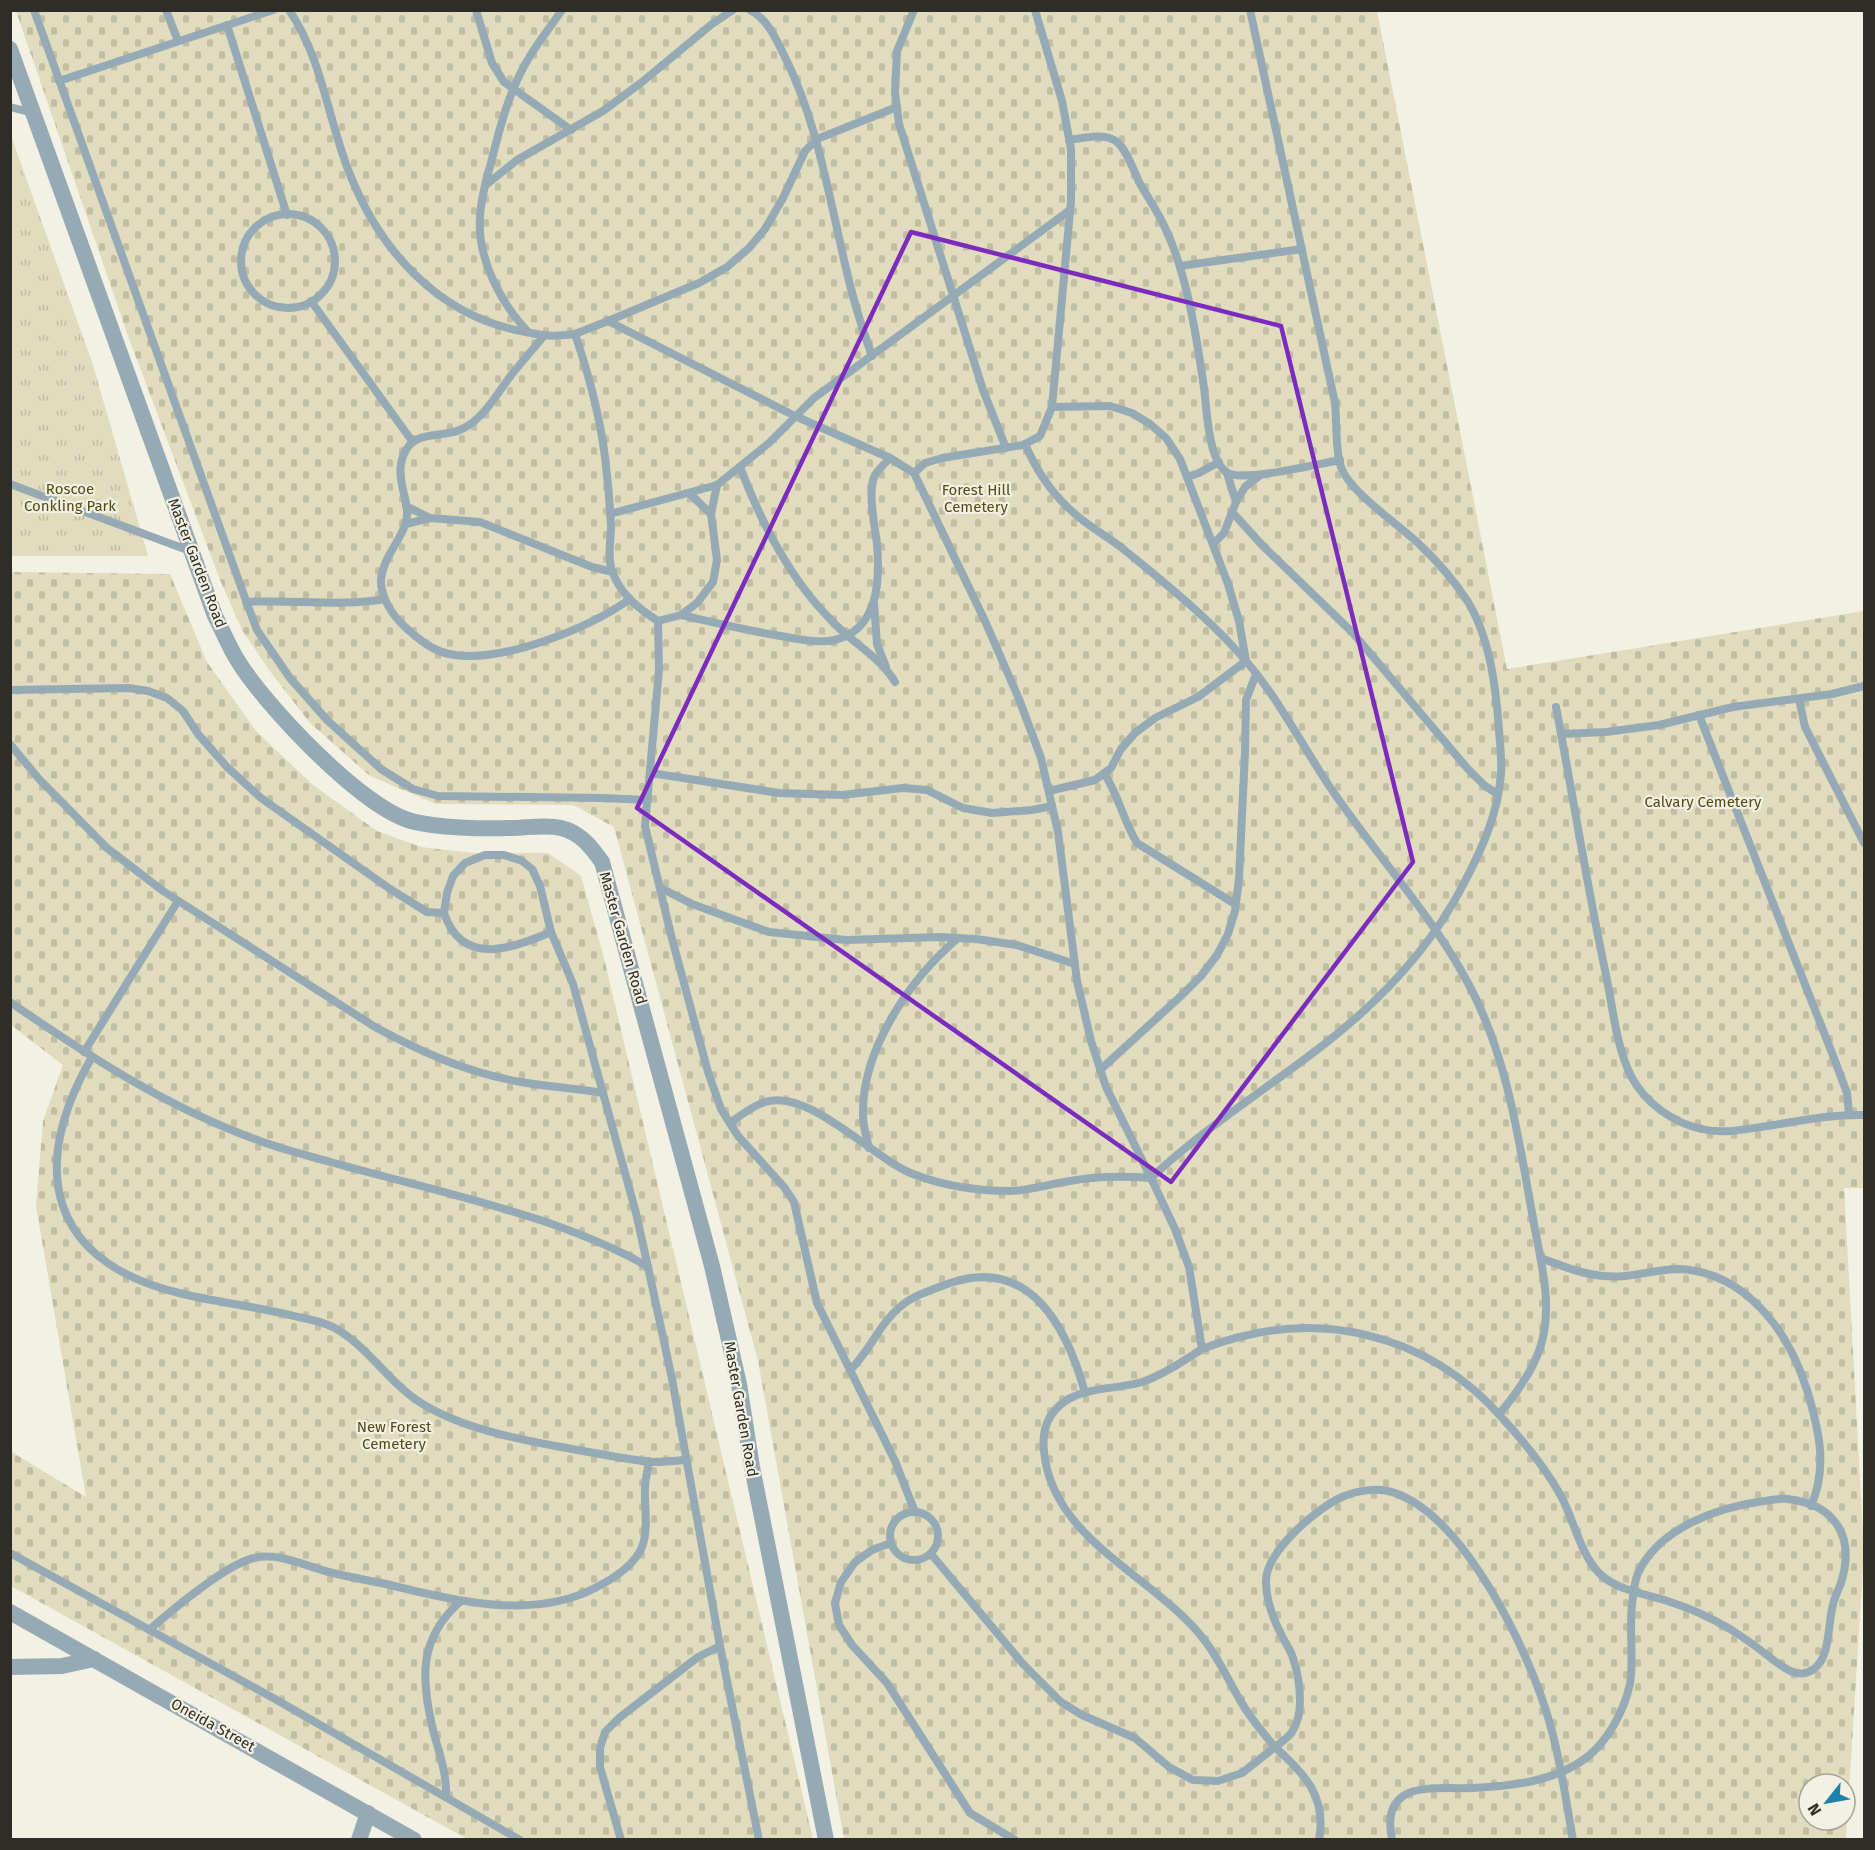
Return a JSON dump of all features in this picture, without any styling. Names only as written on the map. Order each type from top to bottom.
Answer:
[{"type":"street","name":"Master Garden Road","points":[[10,49],[191,552],[215,616],[238,662],[266,699],[316,752],[352,786],[393,813],[409,820],[431,825],[508,829],[549,826],[562,828],[587,841],[602,862],[712,1266],[739,1384],[752,1467],[826,1839]]},
{"type":"street","name":"Oneida Street","points":[[10,1611],[414,1839]]},
{"type":"street","points":[[10,1667],[62,1666],[94,1659]]},
{"type":"street","points":[[359,1839],[368,1813]]},
{"type":"lane","points":[[34,10],[246,602],[257,630],[290,678],[327,720],[381,769],[413,789],[438,796],[648,800]]},
{"type":"lane","points":[[166,10],[178,41]]},
{"type":"lane","points":[[59,81],[273,10]]},
{"type":"lane","points":[[289,10],[301,28],[315,63],[349,173],[378,228],[392,248],[424,284],[470,315],[496,326],[550,337],[575,334],[608,321],[699,283],[727,267],[749,248],[765,229],[783,198],[805,151],[817,139],[897,107]]},
{"type":"lane","points":[[476,10],[492,63],[504,82],[571,130]]},
{"type":"lane","points":[[528,333],[504,301],[492,276],[483,248],[480,218],[485,185],[499,129],[513,90],[529,57],[561,10]]},
{"type":"lane","points":[[485,185],[517,160],[571,130],[619,99],[712,24],[733,10]]},
{"type":"lane","points":[[750,10],[759,15],[772,32],[791,69],[817,139],[845,265],[872,356]]},
{"type":"lane","points":[[914,10],[897,51],[895,93],[899,124],[983,390],[1006,448]]},
{"type":"lane","points":[[914,473],[925,463],[942,458],[1025,444],[1040,436],[1052,407],[1070,210],[1070,140],[1062,101],[1035,10]]},
{"type":"lane","points":[[730,1123],[748,1109],[766,1101],[790,1100],[831,1121],[910,1173],[945,1184],[977,1189],[1012,1191],[1098,1177],[1151,1178],[1181,1151],[1323,1046],[1391,985],[1447,916],[1480,854],[1496,808],[1501,772],[1498,721],[1484,634],[1468,603],[1452,581],[1421,546],[1352,484],[1341,468],[1335,403],[1250,10]]},
{"type":"lane","points":[[227,25],[287,215]]},
{"type":"lane","points":[[10,107],[34,113]]},
{"type":"lane","points":[[1070,140],[1102,136],[1116,141],[1165,227],[1180,266],[1203,379],[1215,458],[1227,472],[1236,502]]},
{"type":"lane","points":[[610,514],[717,485],[770,443],[814,398],[1070,210]]},
{"type":"lane","points":[[287,215],[308,219],[320,228],[329,239],[334,255],[334,271],[327,286],[317,298],[303,306],[287,308],[271,305],[257,296],[247,284],[241,270],[241,255],[245,241],[254,229],[265,220],[287,215]]},
{"type":"lane","points":[[1180,266],[1302,249]]},
{"type":"lane","points":[[311,301],[412,441]]},
{"type":"lane","points":[[608,321],[795,416],[890,458],[914,473],[980,611],[1019,699],[1041,758],[1058,832],[1075,964],[1091,1041],[1106,1087],[1175,1229],[1189,1267],[1202,1349]]},
{"type":"lane","points":[[575,334],[591,381],[603,442],[610,514],[609,558],[613,572],[630,599],[642,611],[658,621],[681,615],[697,603],[712,582],[717,560],[711,514],[717,485]]},
{"type":"lane","points":[[544,336],[477,420],[461,430],[421,437],[412,441],[405,452],[399,476],[406,506],[406,524],[386,558],[381,581],[385,600],[396,619],[435,650],[453,655],[476,657],[517,648],[584,626],[630,599]]},
{"type":"lane","points":[[1052,407],[1110,406],[1132,413],[1150,424],[1166,438],[1180,459],[1213,544],[1239,621],[1246,661]]},
{"type":"lane","points":[[1025,444],[1041,477],[1060,501],[1163,582],[1210,623],[1246,661],[1280,706],[1333,792],[1437,930],[1470,985],[1492,1038],[1515,1120],[1541,1258],[1546,1315],[1541,1344],[1526,1378],[1517,1394],[1499,1414]]},
{"type":"lane","points":[[890,458],[875,476],[872,491],[879,577],[874,603],[877,644],[895,682]]},
{"type":"lane","points":[[1227,472],[1240,477],[1259,475],[1340,460]]},
{"type":"lane","points":[[1187,477],[1219,462]]},
{"type":"lane","points":[[740,467],[765,526],[806,591],[845,635],[886,667]]},
{"type":"lane","points":[[1213,544],[1224,533],[1236,502],[1245,487],[1259,475]]},
{"type":"lane","points":[[10,484],[191,552]]},
{"type":"lane","points":[[690,494],[711,514]]},
{"type":"lane","points":[[406,506],[430,518]]},
{"type":"lane","points":[[1233,513],[1283,566],[1352,632],[1467,768],[1485,786],[1498,794]]},
{"type":"lane","points":[[406,524],[430,518],[480,522],[592,567],[613,572]]},
{"type":"lane","points":[[246,602],[274,600],[367,603],[385,600]]},
{"type":"lane","points":[[681,615],[739,629],[803,640],[834,640],[852,632],[867,616],[874,603]]},
{"type":"lane","points":[[658,621],[659,670],[645,826],[670,935],[708,1072],[721,1109],[738,1136],[784,1187],[794,1202],[818,1303],[895,1461],[915,1512]]},
{"type":"lane","points":[[1048,791],[1095,780],[1111,768],[1121,749],[1135,733],[1155,718],[1198,698],[1246,661]]},
{"type":"lane","points":[[1100,1070],[1201,976],[1217,955],[1228,934],[1236,904],[1243,824],[1246,700],[1256,674]]},
{"type":"lane","points":[[1561,734],[1606,732],[1659,725],[1733,707],[1832,694],[1864,686]]},
{"type":"lane","points":[[10,690],[129,688],[148,691],[167,698],[183,711],[198,734],[227,767],[261,798],[399,895],[427,912],[444,913]]},
{"type":"lane","points":[[1799,699],[1805,727],[1864,843]]},
{"type":"lane","points":[[1556,707],[1593,911],[1622,1053],[1632,1077],[1651,1103],[1678,1121],[1704,1130],[1735,1131],[1849,1114],[1864,1115]]},
{"type":"lane","points":[[1699,715],[1832,1053],[1847,1093],[1849,1114]]},
{"type":"lane","points":[[10,744],[39,779],[107,848],[178,901],[375,1027],[418,1050],[483,1073],[519,1082],[603,1093]]},
{"type":"lane","points":[[651,773],[779,794],[842,795],[903,788],[927,790],[963,808],[992,813],[1052,806]]},
{"type":"lane","points":[[1104,773],[1114,789],[1128,828],[1137,843],[1236,904]]},
{"type":"lane","points":[[551,932],[512,947],[493,950],[476,947],[458,938],[448,925],[444,913],[447,892],[453,876],[465,863],[485,855],[504,855],[522,861],[532,869],[540,886],[551,932],[573,984],[636,1213],[648,1267],[672,1379],[720,1646],[759,1839]]},
{"type":"lane","points":[[661,888],[692,904],[769,932],[846,940],[958,938],[1017,945],[1075,964]]},
{"type":"lane","points":[[178,901],[88,1055],[68,1109],[59,1142],[56,1173],[58,1193],[67,1218],[82,1240],[99,1257],[122,1273],[147,1285],[185,1295],[275,1311],[331,1326],[355,1341],[399,1386],[425,1406],[454,1419],[540,1443],[649,1461],[685,1460]]},
{"type":"lane","points":[[869,1148],[863,1118],[864,1091],[877,1047],[909,992],[930,964],[958,938]]},
{"type":"lane","points":[[10,1002],[88,1055],[155,1094],[203,1118],[261,1142],[499,1206],[624,1252],[648,1267]]},
{"type":"lane","points":[[1541,1258],[1595,1276],[1623,1276],[1679,1269],[1702,1273],[1728,1282],[1755,1301],[1775,1324],[1792,1352],[1813,1410],[1820,1443],[1821,1467],[1819,1487],[1811,1506]]},
{"type":"lane","points":[[850,1370],[860,1361],[885,1321],[903,1305],[926,1292],[968,1277],[994,1277],[1017,1284],[1036,1299],[1055,1319],[1070,1346],[1085,1393]]},
{"type":"lane","points":[[1319,1839],[1322,1826],[1320,1806],[1312,1787],[1253,1722],[1206,1641],[1185,1617],[1096,1544],[1072,1520],[1056,1495],[1045,1463],[1042,1437],[1049,1417],[1060,1405],[1079,1394],[1142,1382],[1171,1369],[1202,1349],[1248,1334],[1281,1329],[1338,1329],[1386,1341],[1433,1359],[1476,1390],[1499,1414],[1539,1463],[1562,1497],[1597,1572],[1613,1584],[1634,1591],[1676,1604],[1730,1629],[1764,1652],[1782,1668],[1801,1674],[1816,1668],[1824,1655],[1833,1605],[1848,1556],[1843,1533],[1831,1516],[1811,1506],[1786,1499],[1767,1501],[1724,1509],[1699,1519],[1675,1533],[1653,1551],[1638,1574],[1634,1591],[1631,1615],[1630,1683],[1619,1714],[1608,1734],[1586,1758],[1560,1772],[1537,1780],[1506,1785],[1430,1789],[1405,1794],[1394,1806],[1389,1821],[1392,1839]]},
{"type":"lane","points":[[149,1630],[237,1564],[254,1558],[277,1557],[353,1578],[461,1601],[516,1605],[558,1601],[585,1593],[609,1582],[627,1567],[642,1547],[649,1461]]},
{"type":"lane","points":[[931,1554],[1023,1664],[1061,1702],[1082,1715],[1135,1738],[1177,1772],[1193,1780],[1218,1781],[1242,1773],[1292,1734],[1299,1713],[1300,1685],[1293,1656],[1269,1603],[1265,1580],[1271,1563],[1283,1544],[1322,1510],[1342,1497],[1371,1489],[1392,1492],[1413,1500],[1435,1517],[1457,1542],[1481,1574],[1512,1629],[1534,1676],[1550,1723],[1573,1839]]},
{"type":"lane","points":[[915,1512],[930,1518],[938,1531],[936,1548],[931,1554],[916,1561],[900,1556],[891,1543],[891,1528],[895,1521],[900,1516],[915,1512]]},
{"type":"lane","points":[[891,1543],[872,1550],[855,1562],[842,1582],[835,1603],[839,1625],[852,1645],[887,1683],[970,1813],[1015,1839]]},
{"type":"lane","points":[[10,1553],[275,1699],[520,1839]]},
{"type":"lane","points":[[446,1797],[447,1781],[428,1705],[427,1651],[436,1628],[461,1601]]},
{"type":"lane","points":[[621,1839],[600,1767],[600,1748],[606,1732],[619,1718],[698,1657],[720,1646]]},
{"type":"highlighted area","points":[[911,232],[1281,326],[1413,862],[1171,1182],[637,808]]},
{"type":"green space","name":"Forest Hill Cemetery","points":[[16,11],[1377,11],[1507,669],[1864,611],[1864,1188],[1844,1188],[1864,1551],[1850,1772],[1797,1772],[1797,1832],[1846,1832],[1846,1839],[844,1839],[758,1361],[614,827],[573,805],[436,804],[370,776],[310,723],[269,670],[242,630],[220,580],[128,336]]},
{"type":"green space","name":"Roscoe Conkling Park","points":[[10,133],[93,365],[148,556],[11,556]]},
{"type":"green space","name":"New Forest Cemetery","points":[[11,572],[170,574],[207,662],[256,731],[313,785],[377,831],[421,847],[474,853],[548,853],[581,876],[603,954],[813,1839],[467,1839],[11,1586],[10,1451],[86,1497],[36,1206],[43,1121],[63,1065],[11,1025]]},
{"type":"park label","name":"Calvary Cemetery","points":[[1703,802]]}]
